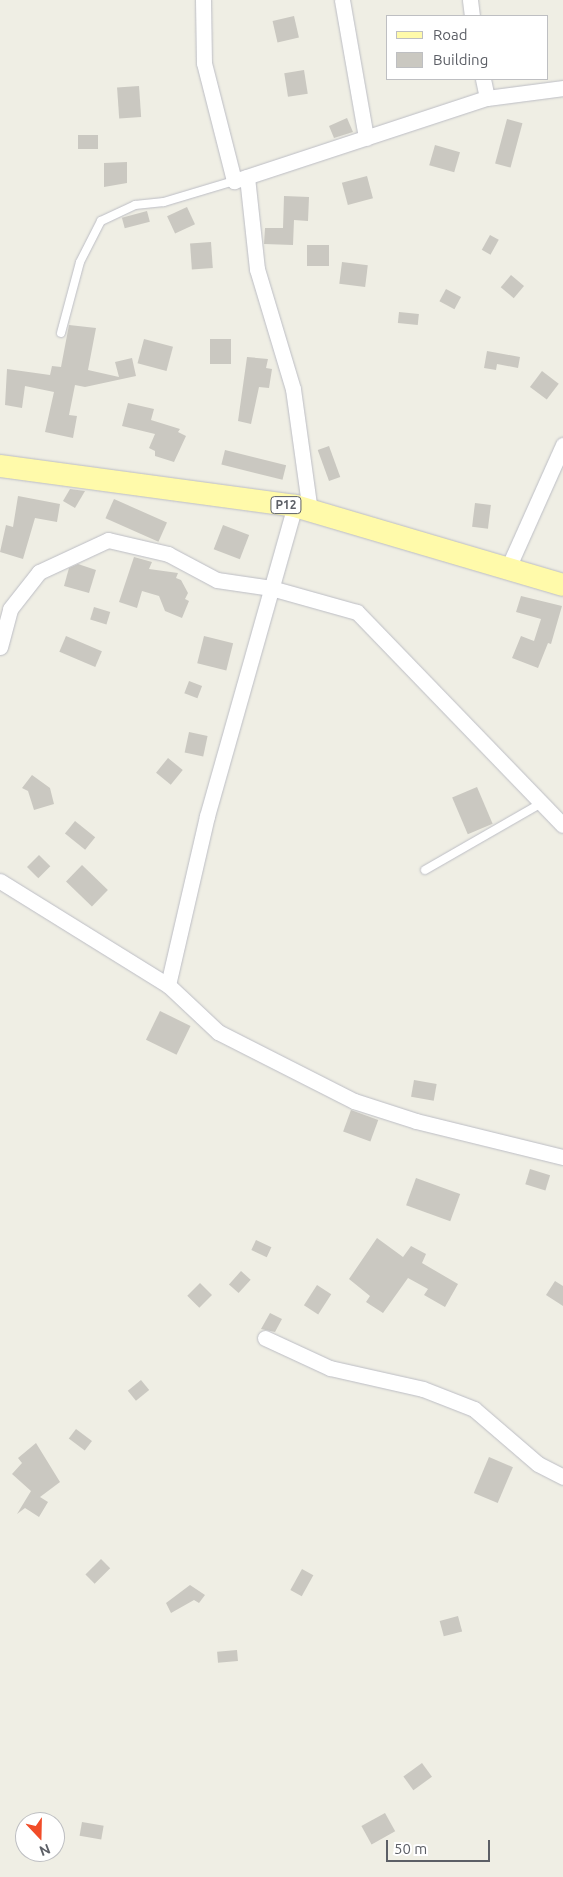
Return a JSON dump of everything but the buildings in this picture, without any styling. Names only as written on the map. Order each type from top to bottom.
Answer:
[{"type":"main road","name":"P12","points":[[0,466],[302,508],[563,586]]},
{"type":"street","points":[[168,985],[207,816],[271,588],[302,508],[293,389],[258,269],[240,179],[204,63],[203,0]]},
{"type":"street","points":[[342,0],[366,138]]},
{"type":"street","points":[[470,0],[472,15]]},
{"type":"street","points":[[483,80],[487,98]]},
{"type":"street","points":[[240,179],[487,98],[563,88]]},
{"type":"street","points":[[508,568],[563,445]]},
{"type":"street","points":[[0,648],[10,609],[39,572],[108,540],[168,554],[216,580],[271,588],[357,612],[540,804],[563,825]]},
{"type":"street","points":[[0,881],[168,985],[218,1032],[354,1101],[416,1121],[563,1157]]},
{"type":"street","points":[[265,1338],[330,1368],[423,1389],[474,1409],[538,1464],[563,1477]]},
{"type":"lane","points":[[61,333],[80,262],[101,221],[135,205],[164,202],[240,179]]},
{"type":"lane","points":[[425,870],[540,804]]}]
